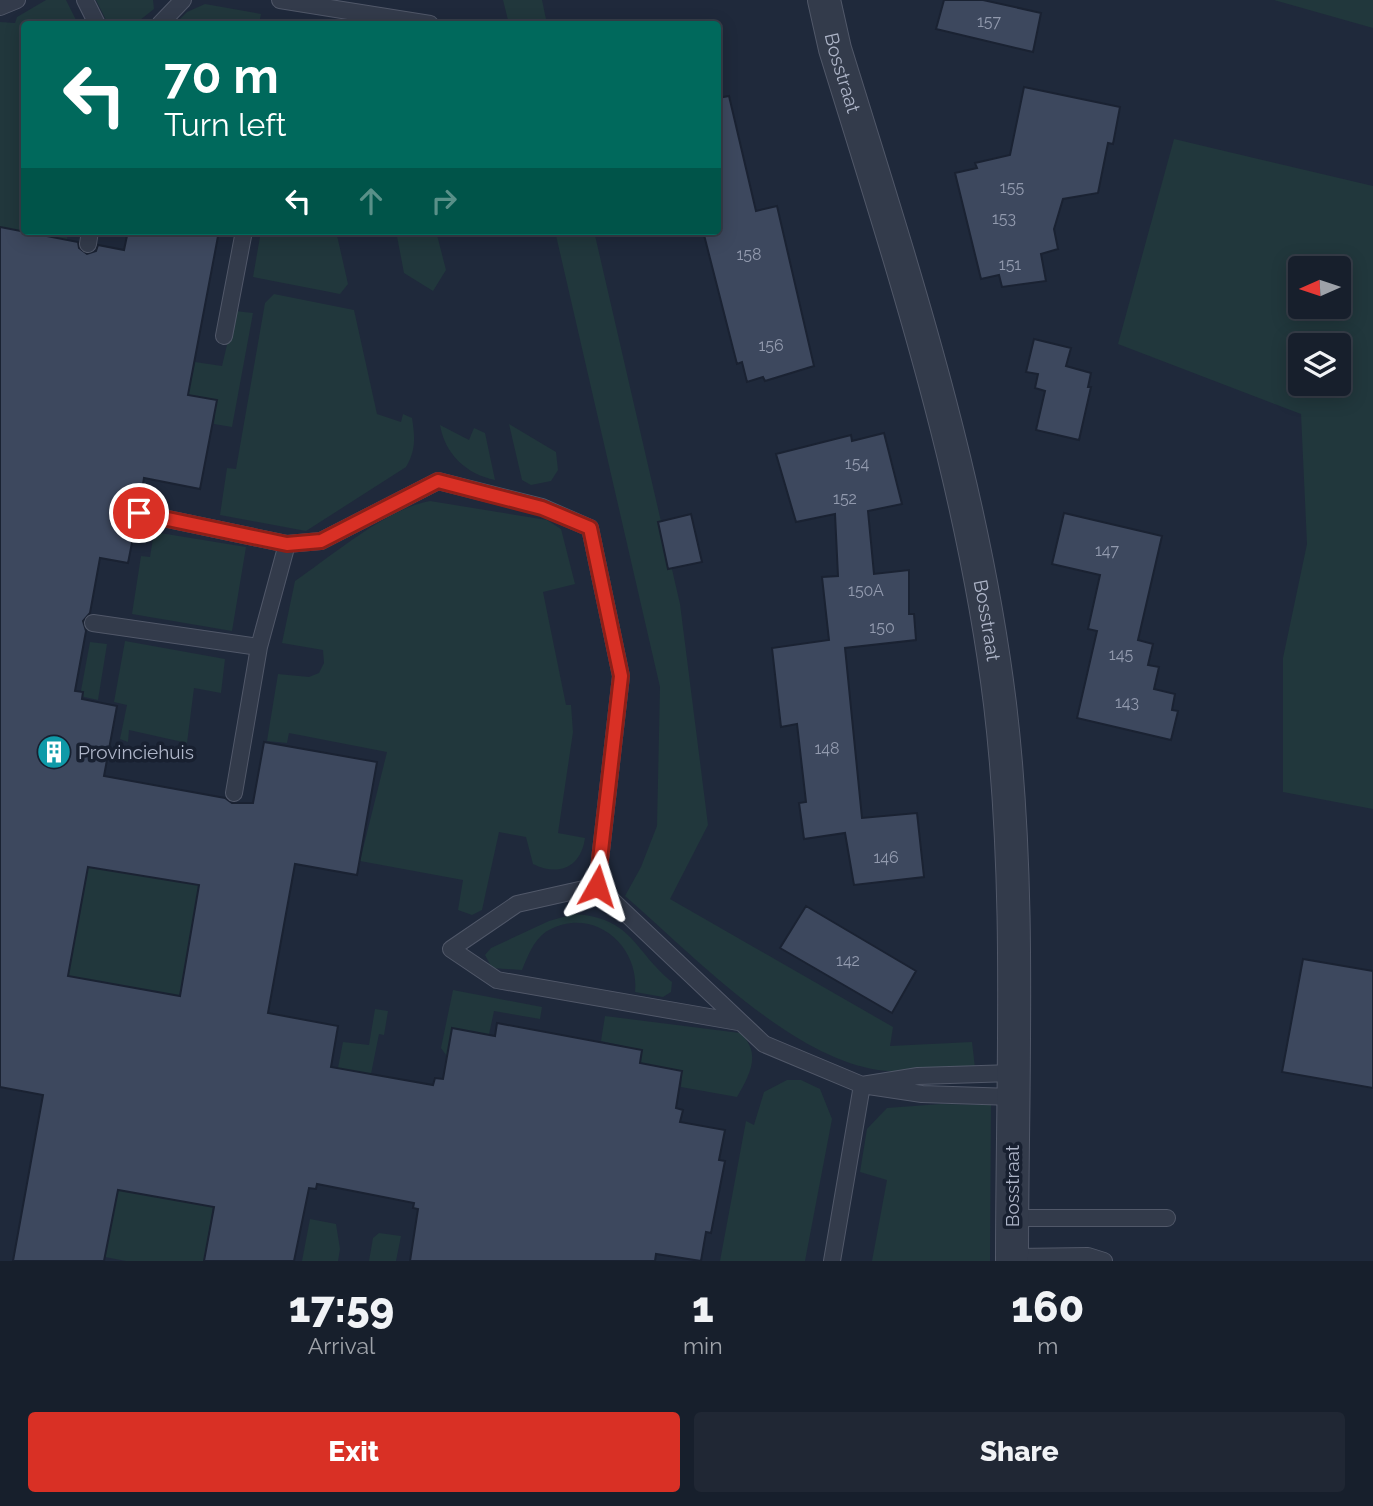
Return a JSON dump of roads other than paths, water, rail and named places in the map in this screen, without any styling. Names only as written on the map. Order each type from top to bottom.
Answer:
[{"type":"street","name":"Bosstraat","points":[[824,0],[835,49],[937,382],[975,541],[1000,705],[1013,896],[1012,1259]]},
{"type":"lane","points":[[0,7],[18,0]]},
{"type":"lane","points":[[85,0],[96,21]]},
{"type":"lane","points":[[163,21],[183,0]]},
{"type":"lane","points":[[280,0],[411,21]]},
{"type":"lane","points":[[224,336],[243,235]]},
{"type":"lane","points":[[139,513],[287,544],[321,541],[438,481],[542,508],[590,528],[621,676],[597,886]]},
{"type":"lane","points":[[234,793],[259,647],[287,544]]},
{"type":"lane","points":[[93,623],[259,647]]},
{"type":"lane","points":[[597,886],[764,1044],[862,1085],[922,1094],[1013,1085]]},
{"type":"lane","points":[[597,886],[517,904],[451,949],[497,980],[739,1022]]},
{"type":"lane","points":[[862,1085],[918,1076],[1013,1085]]},
{"type":"lane","points":[[832,1261],[862,1085]]},
{"type":"lane","points":[[1012,1218],[1167,1218]]},
{"type":"lane","points":[[1012,1259],[1088,1256],[1104,1261]]},
{"type":"place","name":"Provinciehuis","points":[[54,752]]}]
